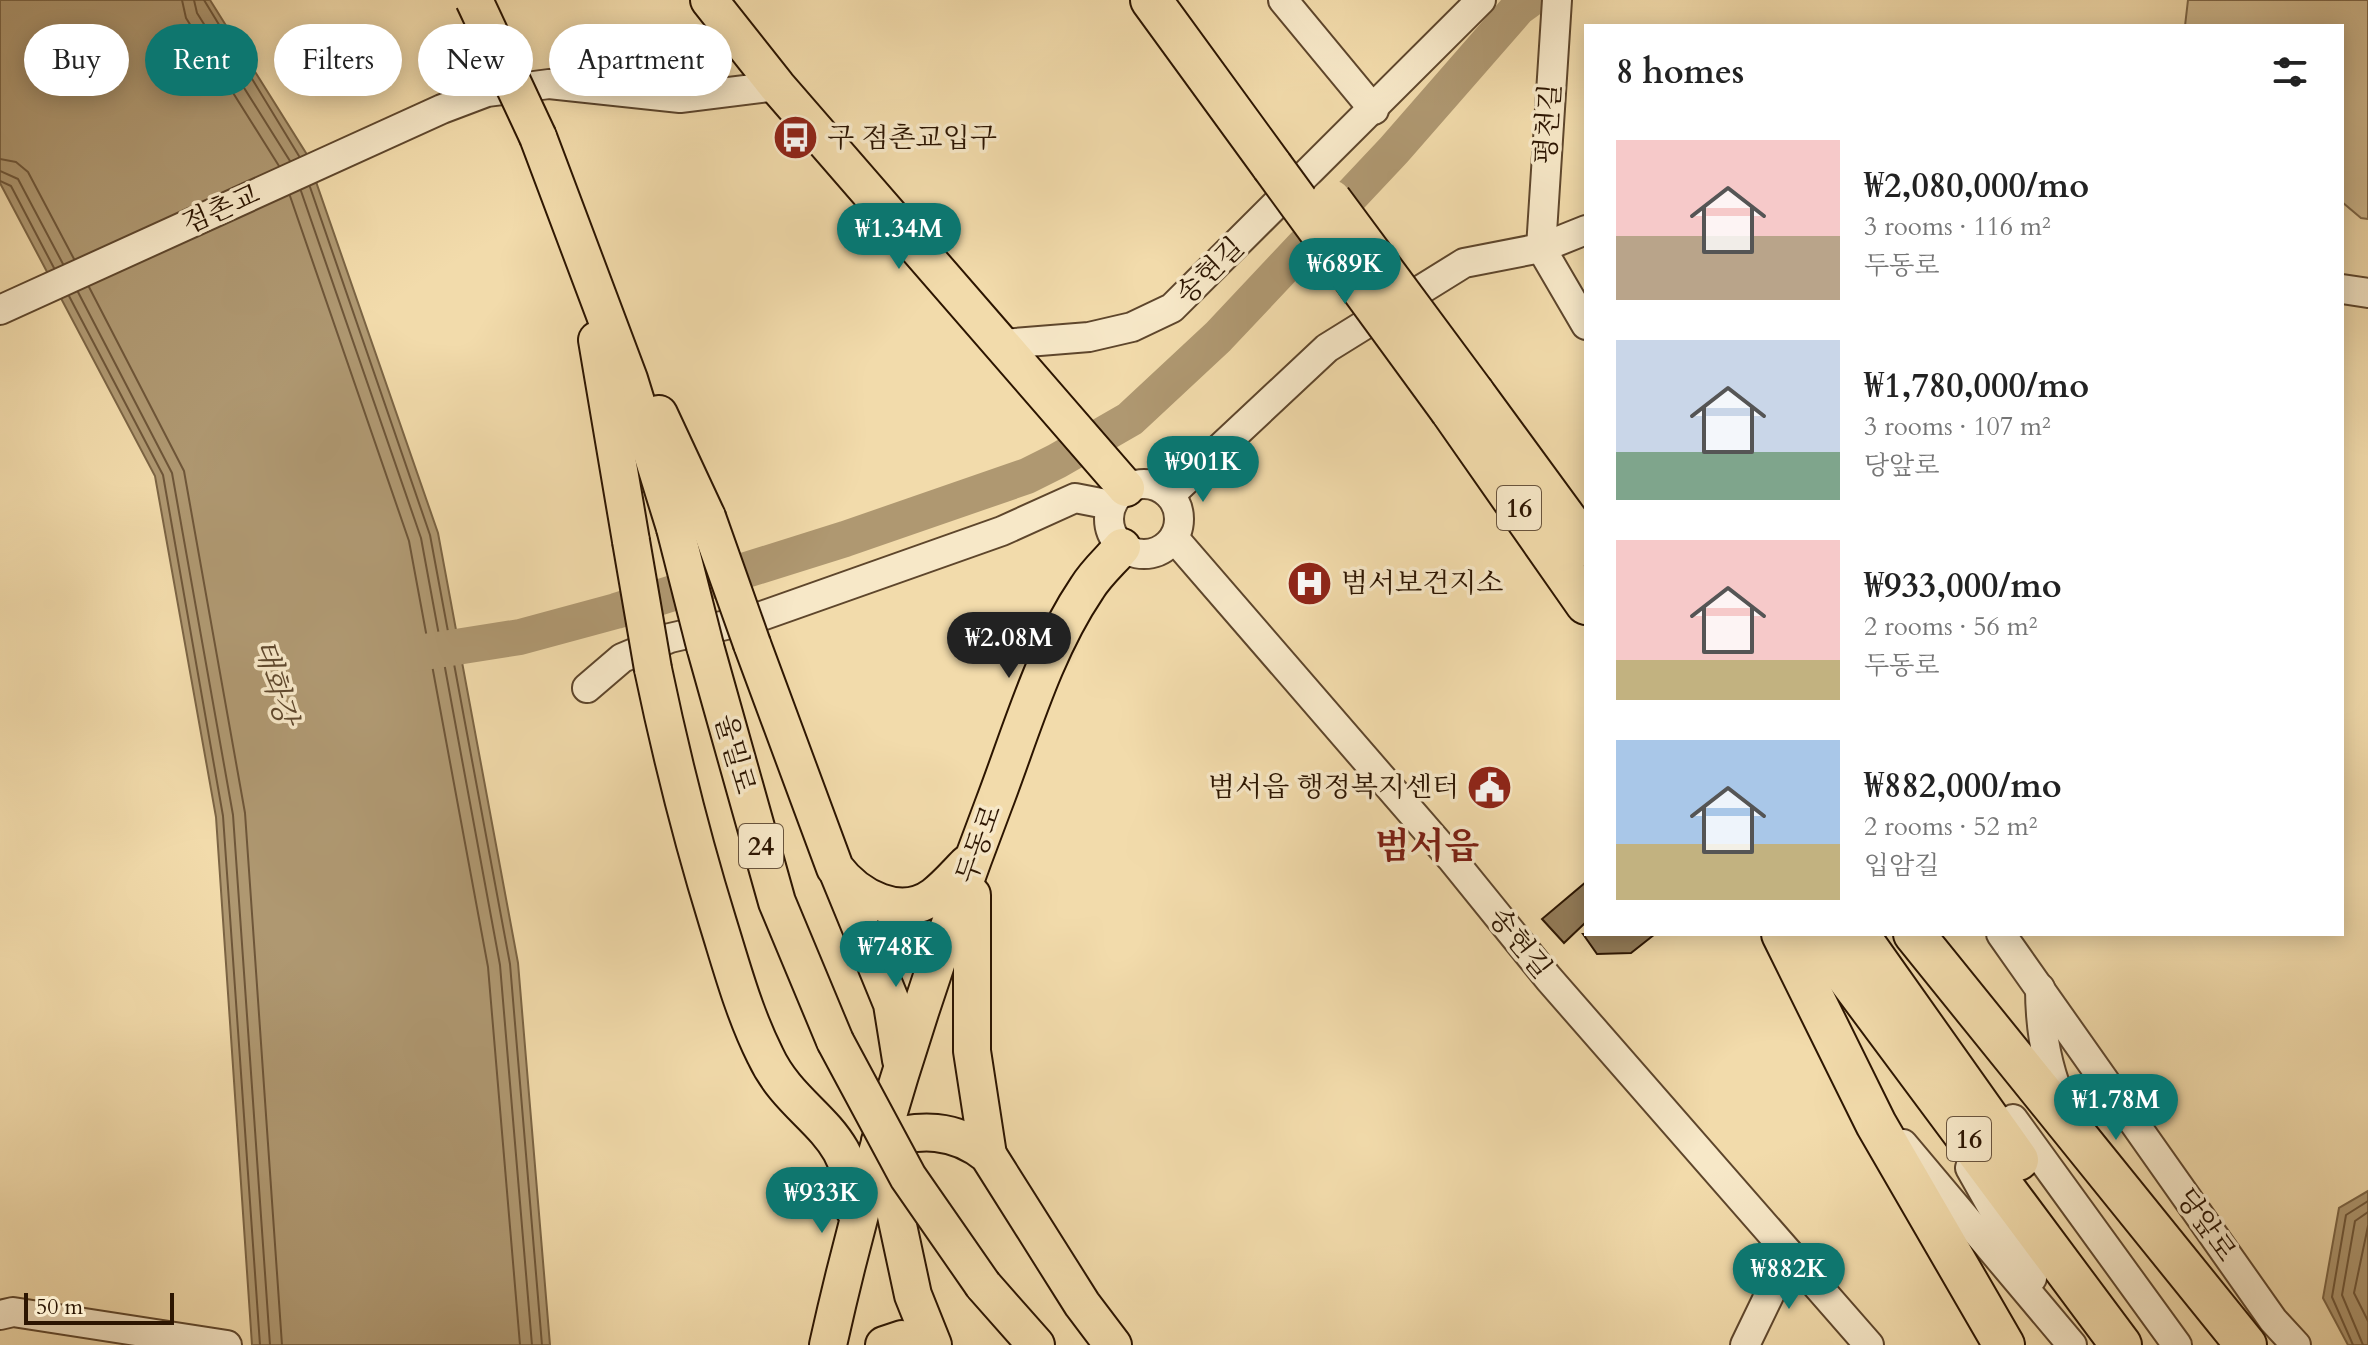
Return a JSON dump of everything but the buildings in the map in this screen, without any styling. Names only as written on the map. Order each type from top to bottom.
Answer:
[{"type":"highway","name":"16","points":[[1151,0],[1284,158]]},
{"type":"highway","name":"16","points":[[1183,0],[1284,158],[1462,402],[1584,601]]},
{"type":"highway","name":"16","points":[[1462,402],[1584,544]]},
{"type":"highway","points":[[1783,936],[1862,1094],[2004,1345]]},
{"type":"highway","name":"16","points":[[1817,936],[2121,1345]]},
{"type":"highway","name":"16","points":[[1859,936],[2151,1345]]},
{"type":"highway","points":[[1916,936],[2085,1148],[2267,1337]]},
{"type":"main road","name":"24","points":[[474,0],[538,137],[582,247],[629,379],[691,523]]},
{"type":"main road","points":[[709,0],[777,86],[1002,344],[1115,487]]},
{"type":"main road","points":[[582,247],[653,669],[682,806],[745,1012],[770,1067],[796,1102],[838,1144],[848,1160],[852,1179],[850,1244]]},
{"type":"main road","points":[[691,523],[752,644],[835,868],[892,1004],[902,1070]]},
{"type":"main road","name":"울밀로","points":[[691,523],[705,646],[777,902],[835,1041],[908,1177],[983,1285],[1036,1345]]},
{"type":"main road","name":"두동로","points":[[828,1345],[850,1244],[882,1132],[973,858],[1048,662],[1087,588],[1122,547]]},
{"type":"main road","points":[[835,868],[849,886],[862,895],[877,902],[913,905],[933,897],[973,858]]},
{"type":"main road","points":[[973,858],[969,948],[972,1051],[988,1155]]},
{"type":"main road","points":[[796,1102],[858,1138],[871,1139],[882,1132],[914,1130],[952,1134],[974,1143],[988,1155],[1082,1304],[1113,1345]]},
{"type":"main road","points":[[882,1132],[913,1295],[930,1345]]},
{"type":"main road","points":[[884,1345],[902,1339],[930,1345]]},
{"type":"street","points":[[1283,0],[1374,110],[1481,0]]},
{"type":"street","name":"평천길","points":[[1541,248],[1557,0]]},
{"type":"street","name":"점촌교","points":[[0,310],[442,109],[487,92],[549,84],[680,98],[777,86]]},
{"type":"street","name":"송현길","points":[[1002,344],[1089,337],[1132,327],[1172,308],[1374,110]]},
{"type":"street","points":[[1170,495],[1327,348],[1464,263],[1541,248],[1584,231]]},
{"type":"street","points":[[1541,248],[1584,322]]},
{"type":"street","points":[[2344,289],[2368,293]]},
{"type":"street","points":[[587,688],[622,658],[670,638],[770,613],[1002,531],[1075,498],[1115,487],[1149,484],[1170,495],[1179,515],[1174,538],[1155,552],[1144,554],[1122,547],[1110,528],[1115,487]]},
{"type":"street","name":"송현길","points":[[1174,538],[1451,858],[1549,979],[1869,1345]]},
{"type":"street","points":[[1872,936],[1980,1074],[2177,1345]]},
{"type":"street","name":"당앞로","points":[[2002,936],[2040,988],[2267,1337],[2296,1345]]},
{"type":"street","points":[[2040,988],[2040,1027],[2047,1064],[2085,1148]]},
{"type":"street","points":[[1909,1059],[2069,1342]]},
{"type":"street","points":[[1862,1094],[2069,1342]]},
{"type":"street","points":[[1745,1345],[1789,1254]]},
{"type":"street","points":[[0,1315],[13,1312],[227,1345]]},
{"type":"shaded area","points":[[2188,0],[2368,0],[2368,219],[2361,218],[2344,204],[2344,24],[2185,24]]},
{"type":"water","name":"태화강","points":[[0,0],[210,0],[225,24],[145,24],[145,96],[258,96],[258,76],[306,153],[438,533],[518,963],[550,1345],[252,1345],[216,817],[155,476],[0,183]]},
{"type":"water","points":[[2368,1191],[2368,1345],[2348,1345],[2323,1298],[2339,1208]]},
{"type":"waterway","points":[[412,654],[520,637],[616,611],[845,539],[1027,476],[1130,419],[1218,337],[1394,150],[1518,8],[1529,0]]},
{"type":"place","name":"구 점촌교입구","points":[[796,138]]},
{"type":"place","name":"범서보건지소","points":[[1310,583]]},
{"type":"place","name":"범서읍 행정복지센터","points":[[1490,787]]},
{"type":"district","name":"범서읍","points":[[1427,846]]}]
